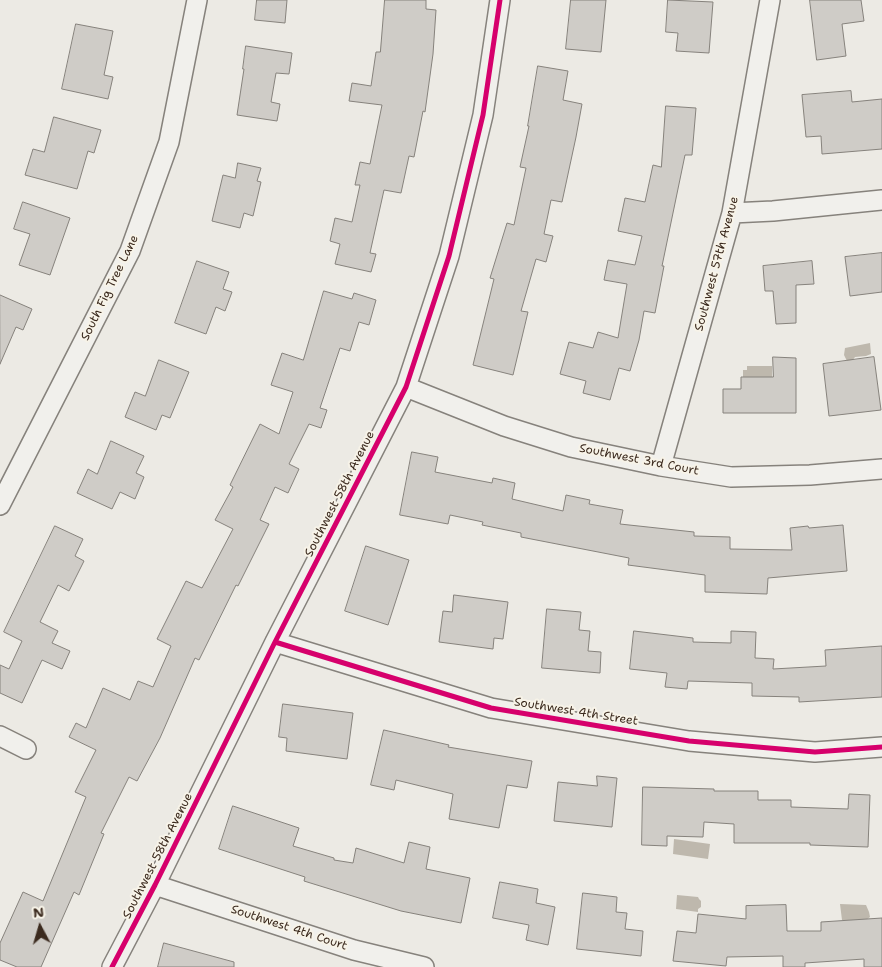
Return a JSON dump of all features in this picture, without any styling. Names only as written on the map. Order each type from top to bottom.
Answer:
[{"type":"street","name":"South Fig Tree Lane","points":[[0,505],[130,251],[169,142],[197,0]]},
{"type":"street","name":"Southwest 58th Avenue","points":[[112,967],[155,885],[275,642],[406,388],[449,256],[483,115],[500,0]]},
{"type":"street","name":"Southwest 57th Avenue","points":[[661,466],[732,213],[770,0]]},
{"type":"street","points":[[732,213],[773,211],[882,200]]},
{"type":"street","name":"Southwest 3rd Court","points":[[406,388],[504,426],[571,447],[661,466],[731,477],[810,475],[882,469]]},
{"type":"street","name":"Southwest 4th Street","points":[[275,642],[491,708],[689,741],[815,752],[882,746]]},
{"type":"street","points":[[0,736],[26,749]]},
{"type":"street","name":"Southwest 4th Court","points":[[155,885],[354,950],[424,967]]},
{"type":"shaded area","points":[[870,343],[871,354],[855,357],[852,361],[847,361],[844,355],[845,348]]},
{"type":"shaded area","points":[[747,366],[772,366],[772,381],[743,381],[743,370],[747,370]]},
{"type":"shaded area","points":[[674,839],[710,844],[708,859],[673,854]]},
{"type":"shaded area","points":[[677,895],[698,897],[701,901],[701,907],[698,909],[698,912],[676,909]]},
{"type":"shaded area","points":[[840,904],[866,905],[870,917],[865,921],[842,920]]},
{"type":"building","points":[[257,0],[287,0],[285,23],[255,20]]},
{"type":"building","points":[[385,0],[426,0],[426,9],[436,10],[433,54],[425,112],[423,111],[414,157],[409,156],[401,193],[384,190],[370,253],[376,254],[371,272],[335,264],[340,244],[330,241],[335,218],[352,222],[360,185],[355,185],[360,162],[370,164],[382,105],[349,101],[352,83],[371,86],[376,52],[380,52]]},
{"type":"building","points":[[571,0],[606,0],[601,52],[566,49]]},
{"type":"building","points":[[668,0],[713,2],[709,53],[676,51],[678,33],[666,32]]},
{"type":"building","points":[[810,0],[861,0],[864,21],[842,24],[846,56],[817,60]]},
{"type":"building","points":[[76,24],[113,31],[104,75],[113,77],[108,99],[62,89]]},
{"type":"building","points":[[246,46],[292,53],[289,74],[276,73],[271,102],[280,104],[277,121],[237,115]]},
{"type":"building","points":[[538,66],[568,71],[563,100],[582,104],[562,202],[551,200],[544,234],[553,236],[546,262],[536,259],[521,311],[528,312],[513,375],[473,365],[494,279],[490,278],[507,223],[514,225],[526,168],[520,167],[529,126]]},
{"type":"building","points":[[851,91],[852,102],[882,99],[882,149],[822,154],[821,136],[806,137],[802,95]]},
{"type":"building","points":[[666,106],[696,108],[692,155],[685,155],[662,266],[664,266],[655,313],[644,311],[639,340],[630,371],[619,368],[610,400],[583,393],[586,381],[560,374],[569,342],[593,348],[598,332],[618,338],[627,284],[604,280],[608,260],[635,265],[642,236],[618,231],[625,198],[645,202],[653,165],[661,167]]},
{"type":"building","points":[[54,117],[101,130],[94,153],[88,151],[77,189],[25,175],[33,149],[44,152]]},
{"type":"building","points":[[238,163],[261,168],[257,181],[261,182],[253,216],[244,213],[240,228],[212,221],[223,175],[235,178]]},
{"type":"building","points":[[23,202],[70,218],[50,275],[19,265],[30,234],[14,229]]},
{"type":"building","points":[[882,253],[882,292],[850,296],[845,257]]},
{"type":"building","points":[[197,261],[229,272],[223,289],[232,292],[225,311],[216,307],[206,334],[175,323]]},
{"type":"building","points":[[812,261],[814,284],[796,285],[796,323],[776,324],[773,291],[765,291],[763,266]]},
{"type":"building","points":[[324,291],[352,299],[354,293],[376,300],[369,325],[359,322],[350,351],[340,348],[320,408],[327,410],[321,428],[309,424],[289,464],[299,469],[288,493],[275,487],[260,520],[269,524],[199,660],[195,658],[160,738],[137,781],[129,777],[101,833],[104,834],[79,895],[74,892],[41,967],[17,967],[0,960],[0,943],[23,892],[43,901],[86,797],[75,792],[96,750],[69,737],[76,723],[86,728],[103,688],[130,700],[138,681],[153,687],[171,646],[157,639],[186,581],[202,588],[233,529],[215,520],[233,487],[230,485],[260,424],[279,434],[293,392],[271,385],[282,353],[303,360]]},
{"type":"building","points":[[0,295],[32,309],[23,330],[16,327],[0,364]]},
{"type":"building","points":[[773,357],[796,358],[796,413],[723,413],[723,389],[741,389],[741,377],[773,377]]},
{"type":"building","points":[[874,357],[881,410],[829,416],[823,364]]},
{"type":"building","points":[[159,360],[189,372],[170,418],[162,415],[156,430],[125,417],[135,392],[145,396]]},
{"type":"building","points":[[111,441],[144,456],[136,473],[144,477],[135,499],[120,492],[112,509],[77,493],[88,469],[97,474]]},
{"type":"building","points":[[412,452],[438,457],[435,472],[492,483],[493,478],[515,483],[512,499],[563,511],[566,495],[590,500],[589,504],[623,510],[620,524],[694,532],[694,536],[730,537],[730,549],[792,550],[790,528],[843,525],[847,571],[768,578],[767,594],[705,592],[705,575],[628,565],[629,558],[521,537],[521,533],[482,525],[483,522],[450,515],[448,524],[400,515]]},
{"type":"building","points":[[55,526],[83,539],[75,556],[84,561],[69,591],[58,585],[40,622],[58,631],[52,643],[70,651],[62,669],[42,660],[22,703],[0,693],[0,665],[9,669],[22,641],[4,632]]},
{"type":"building","points":[[366,546],[409,560],[388,625],[345,611]]},
{"type":"building","points":[[454,595],[508,602],[503,639],[494,638],[493,649],[439,642],[443,611],[452,612]]},
{"type":"building","points":[[547,609],[581,612],[579,630],[590,631],[588,651],[601,652],[600,673],[542,668]]},
{"type":"building","points":[[634,631],[693,638],[693,642],[731,643],[731,631],[756,632],[755,658],[774,659],[773,669],[826,666],[825,650],[882,646],[882,697],[799,702],[799,697],[752,696],[752,683],[688,681],[687,689],[665,687],[667,673],[630,669]]},
{"type":"building","points":[[283,704],[353,713],[347,759],[286,751],[287,738],[279,737]]},
{"type":"building","points":[[384,730],[449,745],[448,747],[532,761],[527,788],[507,785],[499,828],[449,819],[453,794],[396,780],[394,790],[371,785]]},
{"type":"building","points":[[597,776],[617,778],[612,827],[554,821],[558,782],[597,786]]},
{"type":"building","points":[[643,787],[714,789],[714,791],[758,791],[758,800],[791,800],[791,807],[848,809],[849,794],[870,795],[868,847],[810,845],[810,843],[734,843],[734,824],[704,822],[703,837],[667,836],[667,846],[642,845]]},
{"type":"building","points":[[233,806],[299,828],[293,846],[334,858],[334,860],[353,863],[356,848],[404,863],[409,842],[430,847],[426,869],[470,878],[461,923],[401,911],[304,881],[305,877],[219,849]]},
{"type":"building","points":[[500,882],[538,889],[536,903],[555,907],[548,945],[526,940],[529,925],[493,918]]},
{"type":"building","points":[[583,893],[617,897],[616,912],[627,913],[625,929],[643,931],[641,956],[577,949]]},
{"type":"building","points":[[786,905],[787,931],[821,931],[821,922],[882,918],[882,967],[864,967],[864,959],[805,963],[805,967],[783,967],[783,956],[727,957],[726,966],[673,961],[677,931],[696,933],[698,914],[746,919],[746,906]]},
{"type":"building","points":[[164,943],[234,962],[234,967],[158,967]]},
{"type":"cycle path","points":[[112,967],[155,885],[275,642],[406,387],[449,256],[483,115],[500,0]]},
{"type":"cycle path","points":[[275,642],[491,708],[689,741],[815,752],[882,747]]}]
